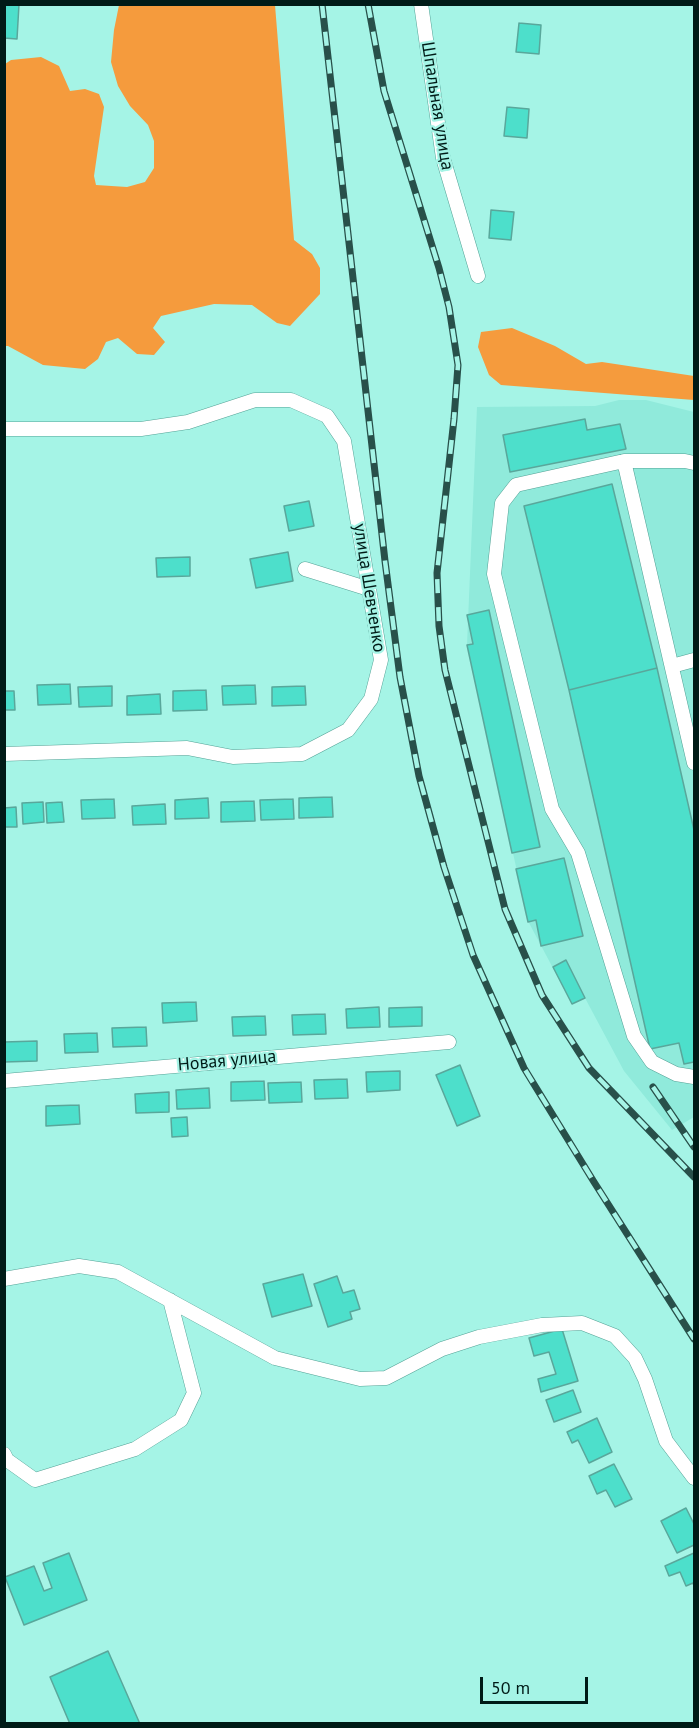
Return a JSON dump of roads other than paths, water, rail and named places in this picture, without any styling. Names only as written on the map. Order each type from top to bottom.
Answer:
[{"type":"street","name":"Шпальная улица","points":[[421,4],[443,158],[478,276]]},
{"type":"street","name":"улица Шевченко","points":[[4,429],[141,429],[188,422],[255,400],[291,400],[327,416],[344,441],[381,660],[371,699],[348,730],[302,754],[232,757],[188,748],[4,754]]},
{"type":"street","points":[[694,463],[624,461],[516,485],[502,503],[494,574],[552,809],[579,853],[634,1036],[652,1062],[676,1074],[694,1077]]},
{"type":"street","points":[[624,461],[694,763]]},
{"type":"street","points":[[305,569],[369,589]]},
{"type":"street","points":[[672,666],[694,660]]},
{"type":"street","name":"Новая улица","points":[[4,1080],[449,1042]]},
{"type":"street","points":[[4,1279],[79,1266],[118,1272],[275,1358],[360,1379],[386,1378],[442,1349],[479,1337],[542,1325],[582,1323],[615,1336],[635,1358],[645,1379],[666,1442],[694,1478]]},
{"type":"street","points":[[4,1454],[7,1460],[34,1480],[135,1449],[181,1420],[194,1393],[170,1300]]},
{"type":"railway","points":[[322,4],[400,677],[419,776],[444,867],[473,955],[524,1068],[694,1339]]},
{"type":"railway","points":[[368,4],[384,91],[439,268],[449,307],[458,365],[437,573],[439,626],[445,670],[505,909],[542,995],[589,1068],[694,1177]]},
{"type":"railway","points":[[653,1087],[694,1147]]}]
